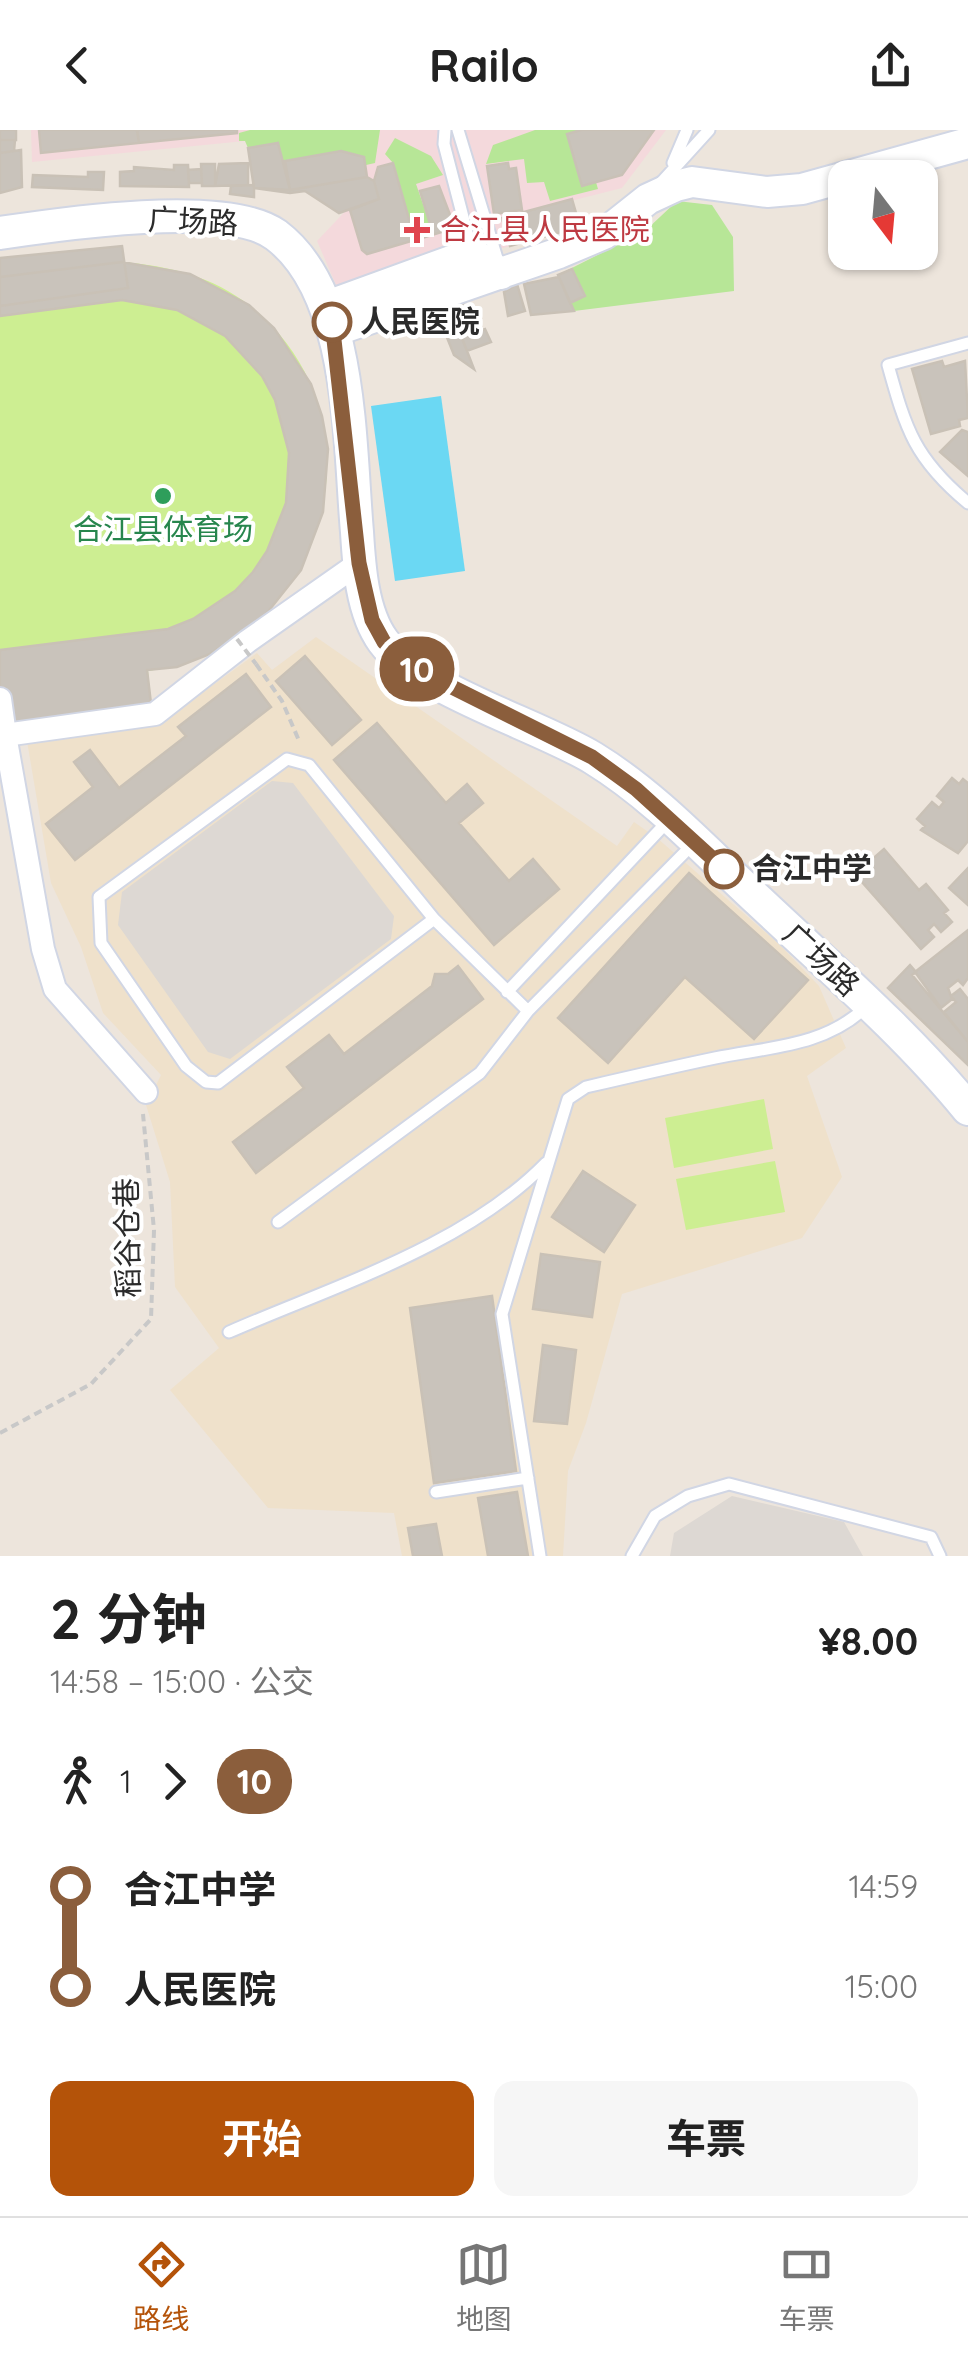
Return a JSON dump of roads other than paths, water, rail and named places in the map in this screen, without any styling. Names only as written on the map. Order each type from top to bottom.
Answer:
[{"type":"main road","name":"广场路","points":[[0,233],[122,219],[194,218],[250,224],[271,232],[302,256],[331,318],[359,563],[372,620],[384,642],[410,666],[592,757],[670,818],[869,1004],[967,1104]]},
{"type":"street","points":[[331,318],[604,234],[648,199],[692,182],[767,192],[802,188],[968,143]]},
{"type":"street","points":[[6,734],[155,714],[248,641],[359,563]]},
{"type":"street","points":[[0,699],[44,949],[55,989],[143,1088]]},
{"type":"lane","points":[[446,130],[444,144],[484,269]]},
{"type":"lane","points":[[458,130],[464,140],[484,269]]},
{"type":"lane","points":[[668,173],[687,130]]},
{"type":"lane","points":[[648,199],[709,130]]},
{"type":"lane","points":[[968,343],[888,365],[914,448],[934,474],[968,503]]},
{"type":"lane","points":[[434,919],[218,1083],[206,1082],[186,1066],[101,943],[98,897],[288,759],[309,765],[434,919],[528,1012]]},
{"type":"lane","points":[[507,992],[670,818]]},
{"type":"lane","points":[[278,1222],[480,1073],[528,1012],[695,842]]},
{"type":"lane","points":[[540,1556],[502,1314],[568,1100],[586,1087],[719,1057],[800,1044],[853,1020],[869,1004]]},
{"type":"lane","points":[[229,1332],[470,1225],[519,1191],[549,1160]]},
{"type":"lane","points":[[436,1492],[528,1478]]},
{"type":"lane","points":[[632,1556],[655,1516],[688,1496],[729,1484],[931,1536],[940,1556]]},
{"type":"water","points":[[441,396],[465,571],[395,581],[371,406]]},
{"type":"place","name":"合江县人民医院","points":[[417,230]]},
{"type":"place","name":"人民医院","points":[[332,322]]},
{"type":"place","name":"合江县体育场","points":[[163,496]]},
{"type":"place","name":"合江中学","points":[[724,869]]}]
